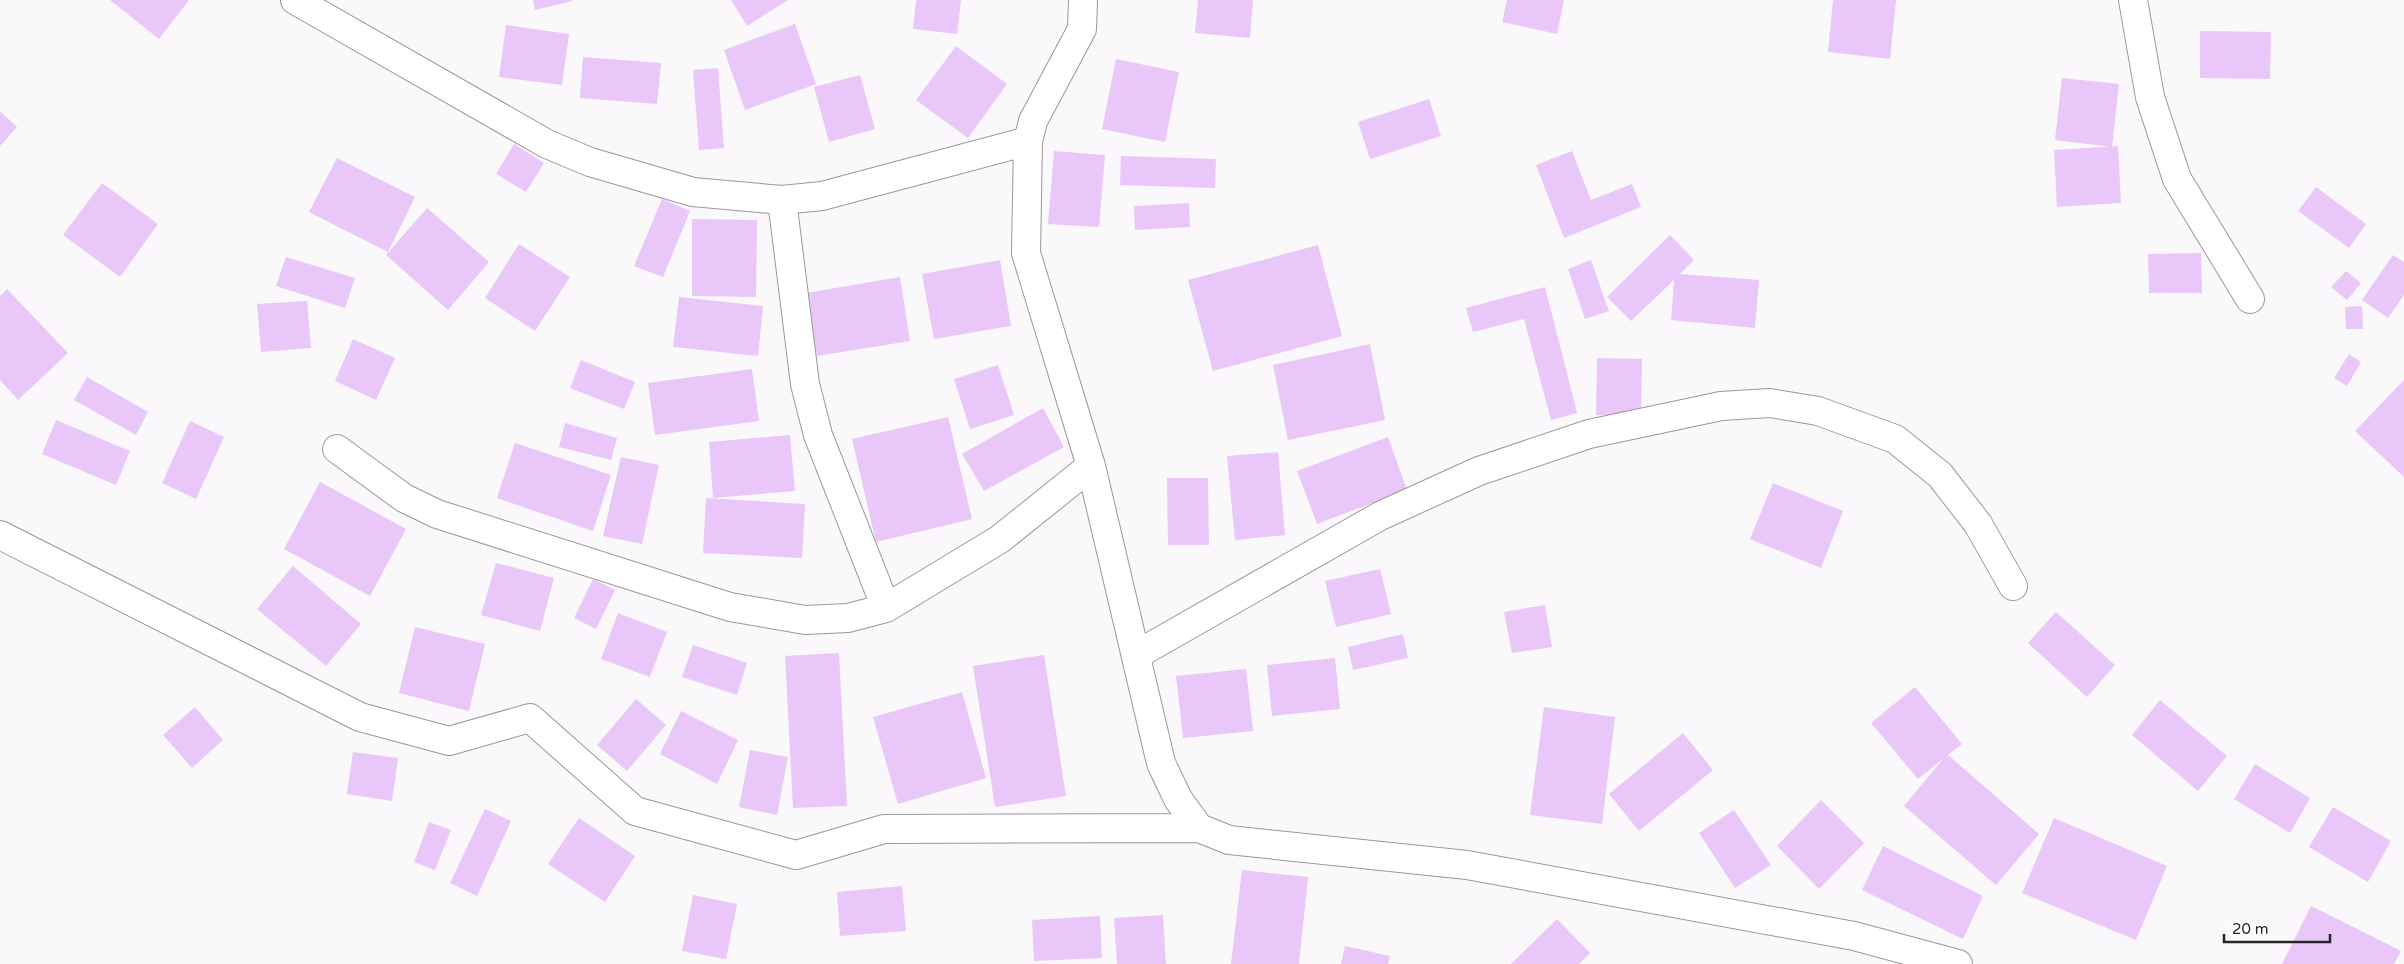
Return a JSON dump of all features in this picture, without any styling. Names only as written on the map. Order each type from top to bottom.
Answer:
[{"type":"street","points":[[294,0],[547,144],[590,162],[693,192],[782,200],[822,196],[1028,141]]},
{"type":"street","points":[[1083,0],[1082,29],[1033,121],[1028,141],[1026,253],[1091,466],[1161,763],[1178,799],[1199,828]]},
{"type":"street","points":[[2133,0],[2150,97],[2177,179],[2250,299]]},
{"type":"street","points":[[782,200],[805,384],[818,435],[886,608]]},
{"type":"street","points":[[1136,655],[1380,516],[1480,471],[1589,434],[1721,406],[1770,403],[1818,411],[1894,439],[1940,475],[1978,524],[2013,586]]},
{"type":"street","points":[[338,449],[404,498],[437,514],[730,607],[805,620],[848,618],[886,608],[1000,539],[1091,466]]},
{"type":"street","points":[[0,535],[360,717],[449,741],[530,718],[635,812],[796,855],[884,829],[1199,828],[1229,840],[1467,865],[1536,876],[1854,936],[1958,964]]},
{"type":"building","points":[[110,0],[189,0],[159,39]]},
{"type":"building","points":[[533,0],[572,0],[572,1],[535,10]]},
{"type":"building","points":[[731,0],[788,0],[747,26]]},
{"type":"building","points":[[916,0],[961,0],[957,34],[913,29]]},
{"type":"building","points":[[1198,0],[1253,0],[1250,38],[1195,33]]},
{"type":"building","points":[[1507,0],[1564,0],[1557,34],[1502,22]]},
{"type":"building","points":[[1833,0],[1896,0],[1890,59],[1828,52]]},
{"type":"building","points":[[795,24],[816,84],[745,110],[724,50]]},
{"type":"building","points":[[506,25],[569,34],[562,85],[499,77]]},
{"type":"building","points":[[2200,31],[2271,32],[2270,79],[2200,78]]},
{"type":"building","points":[[956,46],[1007,84],[968,138],[916,100]]},
{"type":"building","points":[[583,57],[661,63],[657,104],[580,98]]},
{"type":"building","points":[[1116,59],[1179,72],[1165,142],[1102,129]]},
{"type":"building","points":[[718,68],[724,148],[699,150],[693,70]]},
{"type":"building","points":[[860,75],[875,129],[829,142],[814,87]]},
{"type":"building","points":[[2062,78],[2119,84],[2112,147],[2055,140]]},
{"type":"building","points":[[1429,99],[1441,136],[1370,159],[1358,122]]},
{"type":"building","points":[[0,111],[17,127],[0,146]]},
{"type":"building","points":[[514,144],[544,163],[526,192],[496,174]]},
{"type":"building","points":[[2118,146],[2121,203],[2057,207],[2054,150]]},
{"type":"building","points":[[1054,151],[1105,155],[1099,227],[1048,224]]},
{"type":"building","points":[[1572,151],[1591,200],[1632,184],[1641,207],[1564,238],[1536,165]]},
{"type":"building","points":[[1121,156],[1216,159],[1215,188],[1120,185]]},
{"type":"building","points":[[337,158],[415,197],[388,252],[309,212]]},
{"type":"building","points":[[102,183],[158,224],[120,277],[63,235]]},
{"type":"building","points":[[2316,187],[2366,224],[2349,248],[2298,211]]},
{"type":"building","points":[[662,199],[690,211],[663,277],[634,266]]},
{"type":"building","points":[[1189,203],[1190,227],[1135,230],[1134,206]]},
{"type":"building","points":[[427,208],[489,262],[448,310],[386,255]]},
{"type":"building","points":[[692,219],[757,220],[756,297],[692,296]]},
{"type":"building","points":[[1670,235],[1694,260],[1680,274],[1759,280],[1755,328],[1671,320],[1674,280],[1631,321],[1607,297]]},
{"type":"building","points":[[519,244],[570,277],[535,331],[485,298]]},
{"type":"building","points":[[1318,245],[1342,336],[1213,371],[1188,280]]},
{"type":"building","points":[[2201,253],[2202,293],[2149,293],[2148,254]]},
{"type":"building","points":[[2393,255],[2404,262],[2404,295],[2388,318],[2362,300]]},
{"type":"building","points":[[286,257],[355,278],[345,308],[276,286]]},
{"type":"building","points":[[1000,260],[1011,326],[934,339],[922,274]]},
{"type":"building","points":[[1591,260],[1609,311],[1585,319],[1568,269]]},
{"type":"building","points":[[2346,271],[2361,283],[2347,300],[2331,287]]},
{"type":"building","points":[[900,277],[910,341],[817,356],[806,293]]},
{"type":"building","points":[[1545,287],[1577,413],[1551,420],[1524,319],[1473,332],[1466,308]]},
{"type":"building","points":[[7,289],[68,353],[18,400],[0,380],[0,296]]},
{"type":"building","points":[[679,297],[763,306],[758,356],[673,347]]},
{"type":"building","points":[[307,301],[311,348],[261,352],[257,304]]},
{"type":"building","points":[[2362,306],[2363,329],[2346,329],[2345,307]]},
{"type":"building","points":[[353,339],[395,358],[376,400],[335,381]]},
{"type":"building","points":[[1370,344],[1385,420],[1288,440],[1273,365]]},
{"type":"building","points":[[2349,354],[2361,362],[2347,386],[2334,378]]},
{"type":"building","points":[[1597,358],[1642,359],[1641,416],[1596,415]]},
{"type":"building","points":[[581,360],[635,382],[624,409],[570,388]]},
{"type":"building","points":[[998,365],[1014,415],[970,429],[954,379]]},
{"type":"building","points":[[752,369],[759,421],[655,435],[648,383]]},
{"type":"building","points":[[87,377],[148,412],[136,435],[74,400]]},
{"type":"building","points":[[2404,380],[2404,477],[2355,431]]},
{"type":"building","points":[[1043,408],[1064,447],[984,491],[962,454]]},
{"type":"building","points":[[948,417],[972,519],[876,542],[852,439]]},
{"type":"building","points":[[56,420],[130,451],[116,485],[42,454]]},
{"type":"building","points":[[190,421],[224,437],[196,499],[162,483]]},
{"type":"building","points":[[565,423],[617,438],[611,460],[559,447]]},
{"type":"building","points":[[790,435],[795,491],[713,498],[709,442]]},
{"type":"building","points":[[1388,437],[1407,490],[1317,524],[1297,471]]},
{"type":"building","points":[[515,443],[611,475],[593,531],[497,498]]},
{"type":"building","points":[[1278,452],[1285,535],[1235,540],[1227,456]]},
{"type":"building","points":[[621,457],[659,465],[642,544],[603,536]]},
{"type":"building","points":[[1167,478],[1208,478],[1209,545],[1168,545]]},
{"type":"building","points":[[320,482],[406,529],[370,596],[284,549]]},
{"type":"building","points":[[1773,483],[1843,511],[1821,568],[1750,539]]},
{"type":"building","points":[[706,498],[805,504],[802,558],[703,553]]},
{"type":"building","points":[[496,563],[554,578],[540,631],[481,615]]},
{"type":"building","points":[[293,566],[361,624],[326,666],[257,609]]},
{"type":"building","points":[[1380,569],[1391,614],[1336,627],[1325,581]]},
{"type":"building","points":[[593,579],[615,590],[596,629],[574,618]]},
{"type":"building","points":[[1545,605],[1552,647],[1512,653],[1504,612]]},
{"type":"building","points":[[2056,612],[2115,665],[2087,697],[2028,643]]},
{"type":"building","points":[[618,613],[667,632],[650,677],[601,659]]},
{"type":"building","points":[[415,627],[485,644],[469,711],[399,693]]},
{"type":"building","points":[[1403,634],[1408,658],[1353,670],[1348,647]]},
{"type":"building","points":[[693,645],[747,663],[737,695],[682,677]]},
{"type":"building","points":[[839,653],[847,806],[793,808],[785,656]]},
{"type":"building","points":[[1044,655],[1066,796],[995,807],[973,666]]},
{"type":"building","points":[[1335,658],[1340,709],[1272,716],[1267,665]]},
{"type":"building","points":[[1246,669],[1253,731],[1183,738],[1176,676]]},
{"type":"building","points":[[1915,687],[1962,744],[1948,755],[2039,834],[1996,885],[1904,806],[1944,758],[1918,779],[1871,723]]},
{"type":"building","points":[[962,692],[986,778],[898,804],[873,717]]},
{"type":"building","points":[[636,699],[666,725],[627,771],[597,745]]},
{"type":"building","points":[[2160,700],[2227,756],[2198,791],[2132,735]]},
{"type":"building","points":[[195,707],[223,740],[192,768],[163,735]]},
{"type":"building","points":[[1544,707],[1615,717],[1602,824],[1530,815]]},
{"type":"building","points":[[681,711],[738,740],[717,784],[660,754]]},
{"type":"building","points":[[1683,733],[1713,770],[1639,831],[1609,794]]},
{"type":"building","points":[[750,750],[788,757],[777,815],[739,807]]},
{"type":"building","points":[[353,752],[398,758],[392,801],[347,794]]},
{"type":"building","points":[[2255,764],[2310,798],[2290,833],[2234,799]]},
{"type":"building","points":[[1821,800],[1864,843],[1819,889],[1777,846]]},
{"type":"building","points":[[2333,807],[2391,841],[2368,882],[2309,847]]},
{"type":"building","points":[[485,809],[511,821],[477,896],[450,883]]},
{"type":"building","points":[[1734,810],[1771,865],[1735,888],[1699,833]]},
{"type":"building","points":[[579,818],[635,856],[605,902],[548,864]]},
{"type":"building","points":[[2054,818],[2167,866],[2136,940],[2022,893]]},
{"type":"building","points":[[429,822],[451,830],[435,870],[414,862]]},
{"type":"building","points":[[1883,846],[1983,896],[1963,939],[1862,890]]},
{"type":"building","points":[[1242,870],[1308,877],[1299,964],[1231,964]]},
{"type":"building","points":[[902,886],[906,931],[840,936],[837,892]]},
{"type":"building","points":[[693,895],[737,904],[726,959],[682,951]]},
{"type":"building","points":[[2311,906],[2401,951],[2394,964],[2282,964]]},
{"type":"building","points":[[1163,915],[1166,964],[1117,964],[1114,918]]},
{"type":"building","points":[[1100,916],[1102,958],[1034,961],[1032,920]]},
{"type":"building","points":[[1557,919],[1590,953],[1579,964],[1511,964]]},
{"type":"building","points":[[1345,946],[1390,956],[1388,964],[1341,964]]}]
